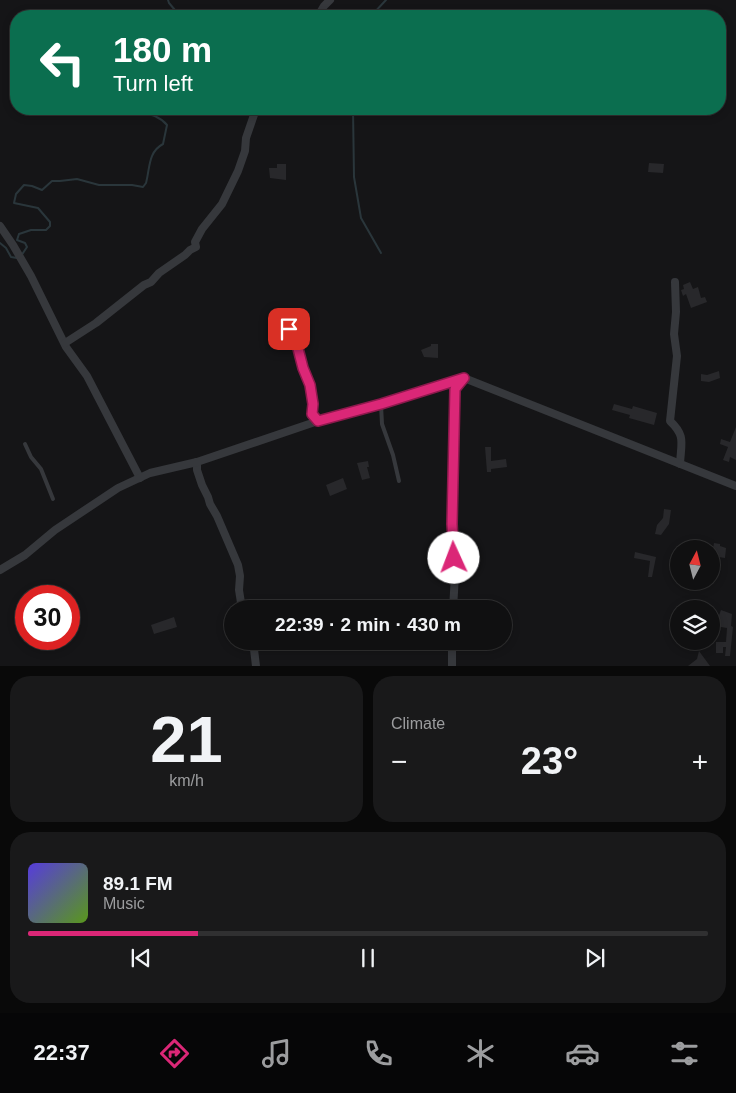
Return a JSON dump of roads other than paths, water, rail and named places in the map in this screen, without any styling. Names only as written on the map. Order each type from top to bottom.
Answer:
[{"type":"street","points":[[64,343],[96,323],[144,285],[152,282],[159,273],[196,247],[195,242],[202,229],[222,204],[238,172],[245,152],[246,138],[253,115]]},
{"type":"street","points":[[0,226],[31,276],[64,343],[96,393],[140,478]]},
{"type":"street","points":[[675,282],[676,312],[674,334],[677,356],[670,421],[679,429],[682,440],[680,464]]},
{"type":"street","points":[[454,600],[455,575],[452,524],[455,389],[464,378]]},
{"type":"street","points":[[0,570],[25,555],[55,530],[118,488],[150,473],[197,462],[318,421],[464,378],[736,486]]},
{"type":"street","points":[[197,462],[197,470],[202,485],[238,565],[240,576],[238,590],[240,600]]},
{"type":"street","points":[[254,650],[256,666]]},
{"type":"street","points":[[452,650],[452,666]]},
{"type":"lane","points":[[289,329],[294,333],[303,368],[310,385],[313,404],[312,414],[318,421]]},
{"type":"lane","points":[[381,404],[382,424],[399,481]]},
{"type":"lane","points":[[25,444],[34,462],[41,469],[53,499]]},
{"type":"waterway","points":[[168,0],[175,10]]},
{"type":"waterway","points":[[377,10],[386,0]]},
{"type":"waterway","points":[[21,256],[27,247],[25,243],[17,240],[19,234],[31,230],[46,230],[50,226],[50,222],[38,208],[14,203],[16,194],[24,185],[42,190],[52,181],[77,179],[99,185],[143,187],[146,183],[152,156],[158,147],[163,144],[167,125],[150,115]]},
{"type":"waterway","points":[[353,115],[354,177],[361,218],[381,253]]},
{"type":"waterway","points":[[0,243],[6,248],[11,257],[17,258]]}]
